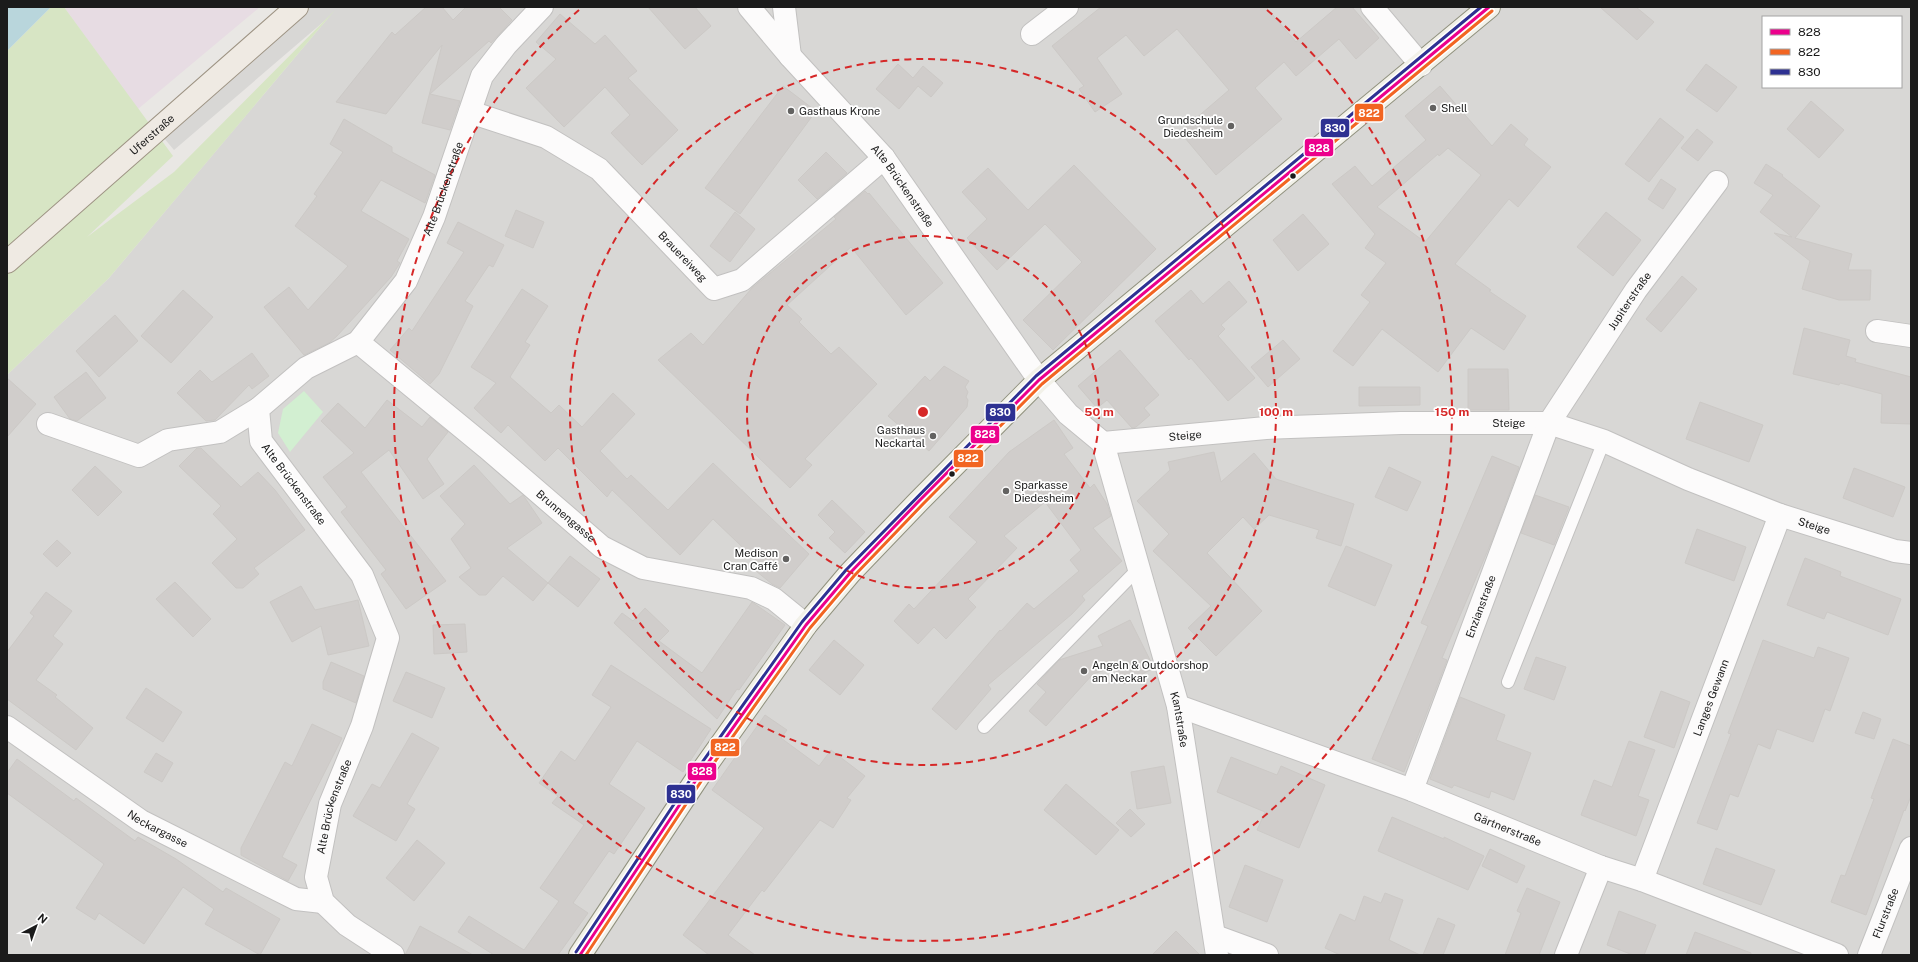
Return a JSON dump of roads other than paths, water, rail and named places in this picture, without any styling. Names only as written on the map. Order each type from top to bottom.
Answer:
[{"type":"main road","name":"Uferstraße","points":[[7,262],[297,7]]},
{"type":"street","name":"Alte Brückenstraße","points":[[323,902],[316,877],[330,804],[362,726],[388,638],[362,575],[261,441],[258,409],[306,368],[358,342],[406,280],[434,217],[482,76],[506,45],[542,7]]},
{"type":"street","name":"Alte Brückenstraße","points":[[749,7],[790,56],[884,158],[1039,380]]},
{"type":"street","points":[[784,7],[790,56]]},
{"type":"street","points":[[1032,34],[1067,7]]},
{"type":"street","points":[[1372,7],[1421,65]]},
{"type":"street","points":[[580,955],[700,774],[806,625],[882,540],[1039,380],[1421,65],[1489,7]]},
{"type":"street","name":"Brauereiweg","points":[[470,112],[546,137],[598,169],[714,289],[742,280],[884,158]]},
{"type":"street","name":"Jupiterstraße","points":[[1549,423],[1636,290],[1717,182]]},
{"type":"street","points":[[1877,331],[1911,336]]},
{"type":"street","name":"Brunnengasse","points":[[358,342],[487,448],[602,546],[643,568],[751,588],[774,598],[806,625]]},
{"type":"street","points":[[1039,380],[1068,414],[1103,443]]},
{"type":"street","points":[[48,424],[139,456],[168,440],[220,432],[258,409]]},
{"type":"street","name":"Steige","points":[[1103,443],[1266,428],[1401,424],[1549,423],[1604,442],[1688,479],[1780,515],[1895,551],[1911,553]]},
{"type":"street","name":"Enzianstraße","points":[[1412,790],[1549,423]]},
{"type":"street","name":"Kantstraße","points":[[1103,443],[1178,706],[1216,945]]},
{"type":"street","name":"Langes Gewann","points":[[1642,880],[1780,515]]},
{"type":"street","name":"Gärtnerstraße","points":[[1178,706],[1412,790],[1601,867],[1642,880],[1837,955]]},
{"type":"street","name":"Neckargasse","points":[[7,727],[141,821],[296,899],[323,902]]},
{"type":"street","name":"Flurstraße","points":[[1869,955],[1911,848]]},
{"type":"street","points":[[1566,955],[1601,867]]},
{"type":"street","points":[[323,902],[347,925],[393,955]]},
{"type":"street","points":[[1216,945],[1267,955]]},
{"type":"lane","points":[[124,161],[302,7]]},
{"type":"lane","points":[[1508,682],[1604,442]]},
{"type":"lane","points":[[984,726],[1139,568]]},
{"type":"water","points":[[7,7],[51,7],[7,51]]},
{"type":"place","name":"Shell","points":[[1433,108]]},
{"type":"place","name":"Gasthaus Krone","points":[[791,111]]},
{"type":"place","name":"Grundschule Diedesheim","points":[[1231,126]]},
{"type":"place","name":"Gasthaus Neckartal","points":[[933,436]]},
{"type":"place","name":"Sparkasse Diedesheim","points":[[1006,491]]},
{"type":"place","name":"Medison Cran Caffé","points":[[786,559]]},
{"type":"place","name":"Angeln & Outdoorshop am Neckar","points":[[1084,671]]}]
